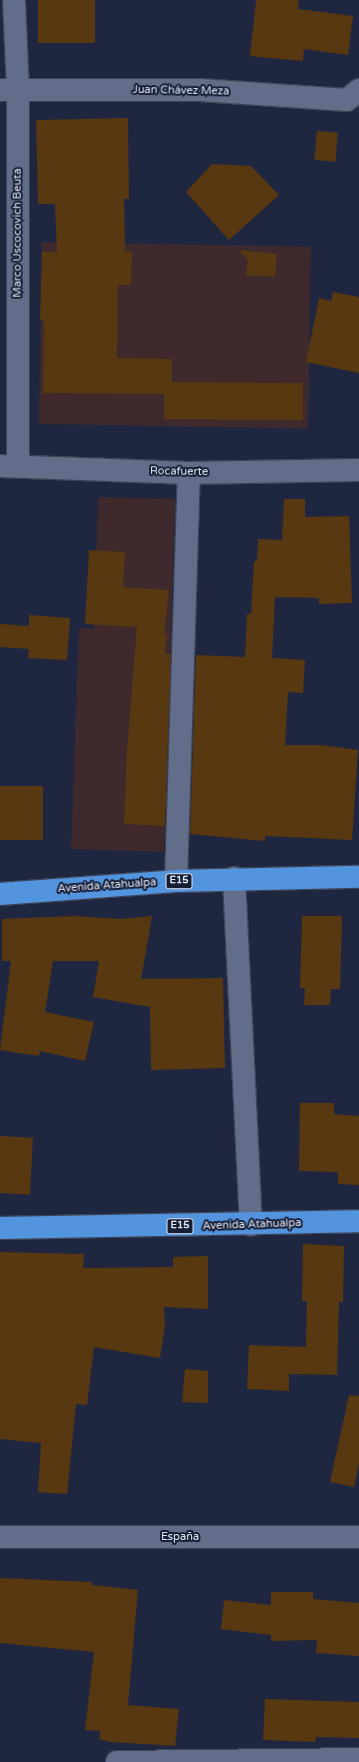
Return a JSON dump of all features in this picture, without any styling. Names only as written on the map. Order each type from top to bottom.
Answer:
[{"type":"highway","name":"Avenida Atahualpa","points":[[0,894],[234,878],[359,877]]},
{"type":"highway","name":"Avenida Atahualpa","points":[[0,1228],[251,1225],[359,1221]]},
{"type":"street","name":"Marco Uscocovich Beuta","points":[[9,466],[9,91],[14,0]]},
{"type":"street","name":"Juan Chávez Meza","points":[[9,91],[200,90],[347,100],[359,90]]},
{"type":"street","name":"Rocafuerte","points":[[9,466],[189,472],[359,470]]},
{"type":"street","points":[[176,881],[189,472]]},
{"type":"street","points":[[234,878],[251,1225]]},
{"type":"street","name":"España","points":[[0,1537],[359,1536]]},
{"type":"street","points":[[116,1762],[359,1759]]},
{"type":"shaded area","points":[[42,242],[311,247],[308,429],[39,424]]},
{"type":"shaded area","points":[[98,497],[175,499],[164,852],[71,849],[79,628],[94,629]]},
{"type":"building","points":[[38,0],[95,0],[95,43],[38,43]]},
{"type":"building","points":[[256,0],[299,0],[298,9],[353,16],[348,55],[304,49],[303,61],[250,56]]},
{"type":"building","points":[[128,118],[129,199],[124,199],[125,251],[132,252],[131,285],[118,285],[117,358],[172,359],[172,382],[303,383],[303,420],[164,419],[164,394],[43,393],[44,320],[40,320],[42,252],[57,252],[55,204],[38,204],[36,120]]},
{"type":"building","points":[[317,131],[338,133],[335,162],[314,160]]},
{"type":"building","points":[[212,164],[251,166],[279,195],[229,240],[186,192]]},
{"type":"building","points":[[238,250],[277,254],[275,277],[246,275],[248,260]]},
{"type":"building","points":[[333,292],[359,297],[359,373],[306,362],[319,298],[331,301]]},
{"type":"building","points":[[284,499],[305,499],[305,517],[349,516],[352,603],[319,604],[319,598],[275,597],[272,658],[305,660],[303,693],[288,692],[285,745],[321,745],[358,750],[352,840],[265,836],[265,841],[190,834],[196,655],[245,657],[247,614],[251,614],[254,561],[257,561],[258,539],[282,540]]},
{"type":"building","points":[[89,550],[125,552],[123,587],[169,590],[164,634],[167,634],[165,654],[171,654],[165,826],[124,824],[127,749],[137,627],[85,624]]},
{"type":"building","points":[[29,615],[70,618],[67,660],[28,658],[29,649],[0,647],[0,624],[29,626]]},
{"type":"building","points":[[0,786],[43,786],[43,840],[0,840]]},
{"type":"building","points":[[73,916],[120,919],[152,916],[141,979],[223,978],[225,1068],[151,1070],[150,1007],[93,997],[99,961],[53,961],[45,1012],[94,1022],[85,1061],[40,1051],[39,1056],[0,1050],[11,961],[2,961],[2,919]]},
{"type":"building","points":[[302,916],[342,916],[340,989],[331,989],[330,1005],[304,1005],[305,988],[300,988]]},
{"type":"building","points":[[300,1103],[334,1103],[334,1114],[359,1116],[359,1185],[338,1184],[338,1172],[299,1171]]},
{"type":"building","points":[[0,1136],[33,1138],[30,1195],[0,1193]]},
{"type":"building","points":[[303,1244],[344,1246],[343,1302],[339,1302],[337,1375],[289,1374],[289,1391],[247,1389],[249,1345],[306,1347],[307,1301],[302,1301]]},
{"type":"building","points":[[0,1252],[84,1254],[83,1268],[173,1267],[173,1257],[208,1256],[208,1309],[164,1307],[165,1326],[160,1358],[94,1347],[87,1405],[76,1404],[67,1494],[38,1492],[41,1443],[0,1439]]},
{"type":"building","points":[[185,1369],[208,1371],[208,1403],[182,1402]]},
{"type":"building","points":[[349,1395],[359,1396],[359,1463],[354,1487],[330,1482]]},
{"type":"building","points":[[0,1578],[92,1582],[92,1585],[138,1590],[128,1705],[179,1709],[175,1746],[111,1742],[99,1739],[100,1731],[85,1730],[94,1652],[0,1643]]},
{"type":"building","points":[[271,1592],[313,1592],[313,1599],[359,1603],[359,1656],[316,1653],[317,1640],[271,1641],[271,1635],[221,1629],[224,1600],[271,1605]]},
{"type":"building","points":[[265,1699],[359,1702],[359,1738],[316,1737],[315,1742],[263,1740]]}]
